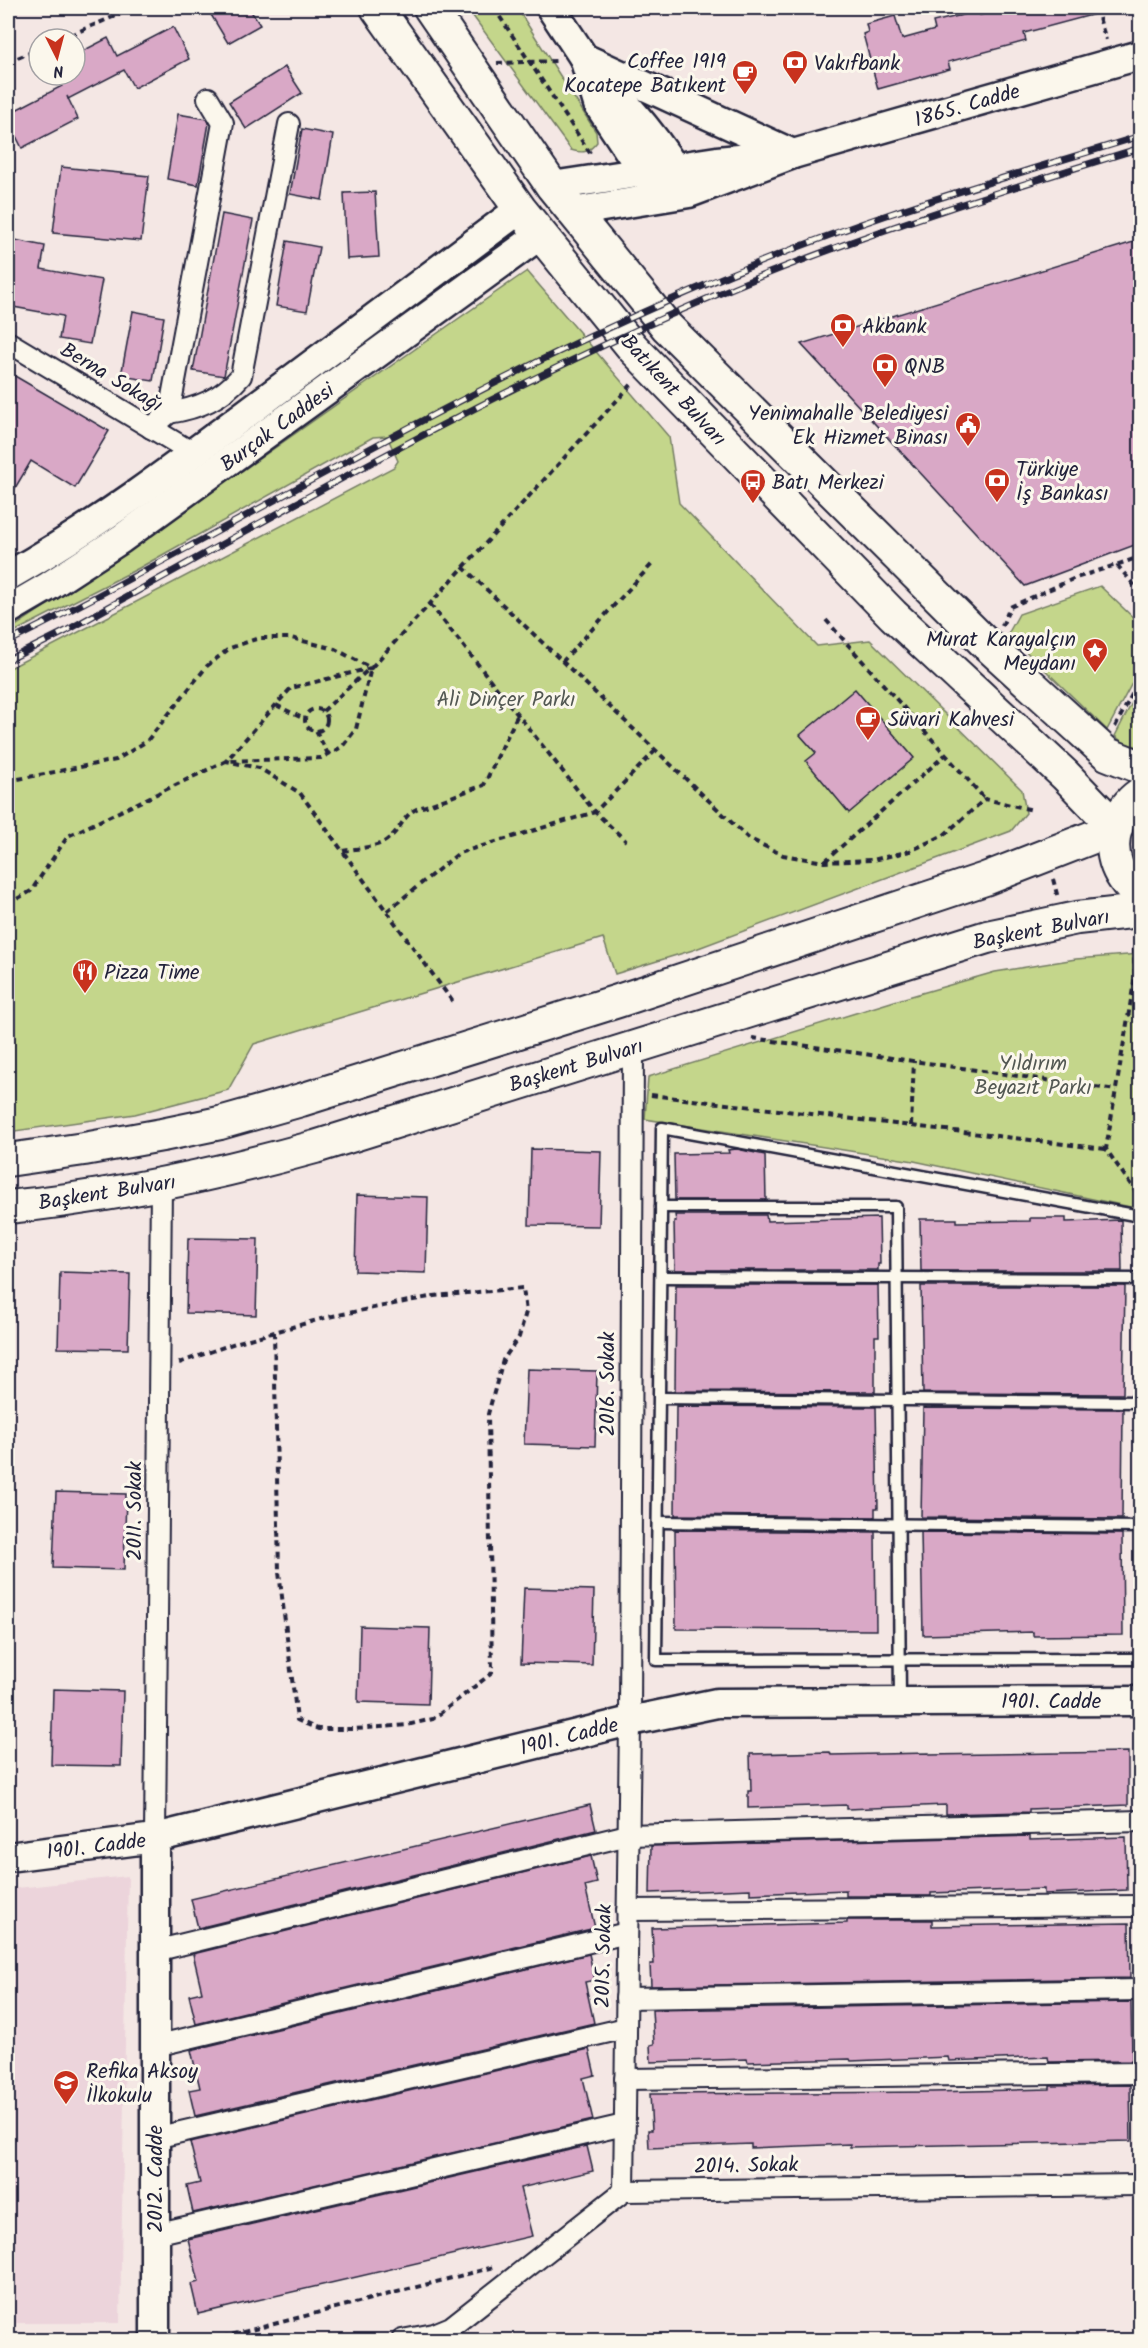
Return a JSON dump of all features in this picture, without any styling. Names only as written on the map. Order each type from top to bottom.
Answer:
[{"type":"main road","name":"Batıkent Bulvarı","points":[[378,8],[520,209],[633,348],[893,615],[1065,775],[1116,828]]},
{"type":"main road","name":"Batıkent Bulvarı","points":[[430,8],[552,186],[667,327],[984,642],[1107,754],[1140,766]]},
{"type":"main road","points":[[520,209],[552,186]]},
{"type":"main road","points":[[540,235],[572,212]]},
{"type":"main road","points":[[1140,794],[1123,812],[1116,828],[1113,847],[1117,866],[1126,883],[1140,897]]},
{"type":"main road","points":[[8,1160],[162,1135],[220,1123],[301,1101],[618,1001],[985,879],[1116,828]]},
{"type":"main road","name":"Başkent Bulvarı","points":[[8,1207],[85,1198],[244,1167],[987,937],[1077,918],[1140,911]]},
{"type":"street","points":[[551,8],[571,59],[660,197]]},
{"type":"street","name":"1865. Cadde","points":[[572,212],[689,193],[793,154],[1140,56]]},
{"type":"street","points":[[571,59],[793,154]]},
{"type":"street","points":[[571,59],[624,103],[675,168],[689,193]]},
{"type":"street","points":[[169,413],[223,123],[208,98]]},
{"type":"street","points":[[151,428],[169,413],[188,409],[220,396],[241,376],[289,124]]},
{"type":"street","name":"1865. Cadde","points":[[552,186],[717,161],[793,154]]},
{"type":"street","name":"Burçak Caddesi","points":[[8,576],[69,540],[193,453],[520,209]]},
{"type":"street","name":"Burçak Caddesi","points":[[8,610],[122,539],[540,235]]},
{"type":"street","name":"Berna Sokağı","points":[[8,342],[193,453]]},
{"type":"street","name":"2016. Sokak","points":[[630,1721],[633,1047]]},
{"type":"street","name":"2011. Sokak","points":[[155,1838],[161,1185]]},
{"type":"street","name":"1901. Cadde","points":[[8,1857],[155,1838],[630,1721],[717,1703],[1140,1701]]},
{"type":"street","name":"2015. Sokak","points":[[624,2191],[630,1721]]},
{"type":"street","points":[[155,1951],[628,1835],[1140,1821]]},
{"type":"street","name":"2012. Cadde","points":[[154,2340],[155,1838]]},
{"type":"street","points":[[627,1910],[1140,1906]]},
{"type":"street","points":[[155,2046],[627,1933]]},
{"type":"street","points":[[626,1998],[1140,1990]]},
{"type":"street","points":[[155,2138],[626,2028]]},
{"type":"street","points":[[625,2079],[1140,2073]]},
{"type":"street","points":[[155,2234],[624,2125]]},
{"type":"street","name":"2014. Sokak","points":[[624,2191],[1140,2185]]},
{"type":"street","points":[[402,2340],[434,2334],[451,2327],[624,2191]]},
{"type":"lane","points":[[1140,1216],[662,1128],[656,1660],[1140,1659]]},
{"type":"lane","points":[[661,1207],[896,1207],[900,1701]]},
{"type":"lane","points":[[661,1277],[1140,1279]]},
{"type":"lane","points":[[660,1398],[1140,1402]]},
{"type":"lane","points":[[658,1522],[1140,1527]]},
{"type":"path","points":[[87,28],[134,8]]},
{"type":"path","points":[[494,8],[594,159]]},
{"type":"path","points":[[1096,8],[1113,63]]},
{"type":"path","points":[[8,62],[27,53]]},
{"type":"path","points":[[497,63],[531,63],[571,59]]},
{"type":"path","points":[[323,711],[371,668],[632,384]]},
{"type":"path","points":[[995,626],[1000,628],[1010,607],[1073,579],[1140,557]]},
{"type":"path","points":[[562,662],[653,563]]},
{"type":"path","points":[[1117,565],[1140,592]]},
{"type":"path","points":[[463,567],[748,838],[783,855],[824,862],[873,860],[910,851],[944,835],[985,799]]},
{"type":"path","points":[[429,604],[595,812],[626,842]]},
{"type":"path","points":[[826,620],[985,799],[1034,810]]},
{"type":"path","points":[[8,782],[116,760],[147,741],[207,666],[230,648],[259,638],[291,638],[335,649],[371,668]]},
{"type":"path","points":[[8,904],[31,891],[68,836],[226,761],[291,688],[371,668]]},
{"type":"path","points":[[226,761],[321,758],[342,747],[356,729],[371,668]]},
{"type":"path","points":[[1110,736],[1140,679]]},
{"type":"path","points":[[276,705],[304,719],[309,729],[316,730],[325,725],[326,717],[323,711]]},
{"type":"path","points":[[304,719],[307,712],[313,709],[323,711]]},
{"type":"path","points":[[343,851],[387,841],[410,812],[416,808],[426,807],[484,785],[518,714]]},
{"type":"path","points":[[316,730],[328,754]]},
{"type":"path","points":[[387,911],[459,853],[595,812],[656,750]]},
{"type":"path","points":[[824,862],[945,755]]},
{"type":"path","points":[[226,761],[260,768],[300,793],[453,1002]]},
{"type":"path","points":[[1051,871],[1059,900]]},
{"type":"path","points":[[1134,948],[1135,976],[1106,1149],[1140,1197]]},
{"type":"path","points":[[1135,976],[1140,981]]},
{"type":"path","points":[[751,1038],[1116,1090]]},
{"type":"path","points":[[911,1126],[914,1061]]},
{"type":"path","points":[[633,1093],[1106,1149]]},
{"type":"path","points":[[159,1370],[235,1343],[274,1332],[328,1317],[434,1296],[523,1288],[526,1312],[522,1329],[503,1360],[488,1414],[492,1673],[433,1719],[407,1725],[355,1729],[318,1729],[297,1720],[279,1572],[274,1332]]},
{"type":"path","points":[[212,2340],[499,2266]]},
{"type":"shaded area","name":"Refika Aksoy İlkokulu","points":[[128,1876],[120,2323],[8,2323],[8,1889]]},
{"type":"green space","points":[[467,8],[517,8],[596,132],[597,142],[591,148],[583,152],[571,150]]},
{"type":"green space","name":"Ali Dinçer Parkı","points":[[527,271],[669,437],[679,503],[817,646],[870,640],[1022,790],[1026,813],[1011,831],[693,950],[615,974],[603,938],[254,1044],[228,1090],[135,1114],[8,1132],[8,669],[394,467],[398,461],[387,436],[373,437],[139,568],[8,635],[8,631],[204,498]]},
{"type":"green space","name":"Murat Karayalçın Meydanı","points":[[1100,586],[1140,624],[1140,668],[1107,730],[1008,634],[1019,614]]},
{"type":"green space","points":[[1140,687],[1140,747],[1125,744],[1115,736]]},
{"type":"green space","name":"Yıldırım Beyazıt Parkı","points":[[1140,954],[1140,1209],[914,1161],[645,1119],[648,1077],[995,972],[1076,959]]},
{"type":"building","points":[[207,8],[249,8],[260,25],[228,43]]},
{"type":"building","points":[[1008,8],[1098,8],[1099,13],[1024,33],[1026,41],[948,62],[950,69],[878,89],[863,34],[868,32],[866,24],[895,16],[902,39],[935,30],[933,22],[979,11],[980,15]]},
{"type":"building","points":[[173,27],[189,59],[134,88],[124,70],[68,99],[78,119],[22,148],[8,120],[8,114],[60,87],[87,87],[87,49],[108,38],[117,56]]},
{"type":"building","points":[[285,67],[302,93],[246,129],[229,102]]},
{"type":"building","points":[[178,114],[207,119],[209,123],[198,185],[167,179]]},
{"type":"building","points":[[302,129],[333,135],[322,200],[290,194]]},
{"type":"building","points":[[61,167],[149,176],[141,241],[53,233]]},
{"type":"building","points":[[375,192],[379,257],[347,259],[344,193]]},
{"type":"building","points":[[222,214],[253,220],[224,376],[193,371]]},
{"type":"building","points":[[15,240],[45,246],[41,269],[102,280],[90,344],[59,339],[63,316],[8,306],[8,279]]},
{"type":"building","points":[[1140,240],[1140,543],[1025,586],[801,344]]},
{"type":"building","points":[[287,241],[319,247],[307,311],[276,306]]},
{"type":"building","points":[[133,311],[164,317],[153,381],[121,376]]},
{"type":"building","points":[[8,372],[109,431],[75,488],[31,461],[8,500]]},
{"type":"building","points":[[855,689],[914,758],[849,813],[806,761],[816,753],[800,735]]},
{"type":"building","points":[[531,1149],[601,1151],[599,1226],[529,1225]]},
{"type":"building","points":[[737,1149],[765,1155],[766,1200],[675,1200],[674,1154],[729,1153],[728,1150]]},
{"type":"building","points":[[357,1195],[428,1197],[426,1273],[355,1271]]},
{"type":"building","points":[[675,1215],[766,1215],[767,1221],[879,1218],[880,1264],[878,1264],[878,1270],[675,1270]]},
{"type":"building","points":[[1030,1218],[1066,1218],[1066,1222],[1121,1220],[1122,1271],[921,1271],[920,1219],[957,1219],[957,1222],[1030,1221]]},
{"type":"building","points":[[188,1238],[258,1239],[256,1315],[186,1313]]},
{"type":"building","points":[[60,1272],[130,1274],[128,1349],[58,1348]]},
{"type":"building","points":[[676,1285],[878,1285],[879,1336],[875,1336],[875,1392],[675,1391]]},
{"type":"building","points":[[921,1286],[1125,1286],[1123,1394],[923,1393]]},
{"type":"building","points":[[527,1369],[597,1371],[595,1446],[524,1444]]},
{"type":"building","points":[[676,1406],[876,1407],[878,1508],[875,1508],[875,1517],[675,1515]]},
{"type":"building","points":[[923,1408],[1123,1409],[1122,1519],[921,1517]]},
{"type":"building","points":[[56,1492],[126,1494],[124,1570],[53,1568]]},
{"type":"building","points":[[675,1530],[875,1532],[876,1630],[676,1629]]},
{"type":"building","points":[[921,1532],[1122,1534],[1123,1635],[1033,1636],[1033,1632],[923,1635]]},
{"type":"building","points":[[524,1588],[594,1590],[592,1665],[521,1663]]},
{"type":"building","points":[[360,1626],[430,1628],[428,1704],[358,1702]]},
{"type":"building","points":[[53,1689],[123,1691],[121,1766],[51,1765]]},
{"type":"building","points":[[830,1752],[831,1755],[929,1753],[929,1755],[1128,1752],[1128,1805],[1029,1809],[1029,1812],[946,1814],[946,1805],[847,1809],[847,1805],[748,1808],[748,1791],[751,1791],[750,1754]]},
{"type":"building","points":[[590,1805],[596,1830],[198,1928],[191,1899]]},
{"type":"building","points":[[1030,1836],[1030,1840],[1126,1837],[1127,1890],[1044,1894],[1044,1889],[931,1893],[931,1896],[846,1896],[846,1890],[750,1894],[750,1889],[650,1893],[651,1846]]},
{"type":"building","points":[[591,1856],[597,1883],[585,1886],[595,1928],[196,2024],[189,1995],[202,1992],[193,1954]]},
{"type":"building","points":[[847,1920],[932,1920],[932,1926],[1129,1923],[1130,1978],[651,1986],[650,1964],[654,1964],[652,1928],[847,1923]]},
{"type":"building","points":[[589,1954],[595,1980],[585,1982],[594,2023],[195,2116],[189,2090],[200,2088],[191,2050]]},
{"type":"building","points":[[1131,2002],[1132,2059],[1130,2061],[1049,2062],[1048,2057],[949,2061],[948,2057],[851,2061],[850,2059],[748,2062],[747,2059],[651,2062],[650,2045],[654,2044],[652,2010]]},
{"type":"building","points":[[589,2049],[595,2075],[583,2078],[593,2120],[193,2213],[187,2186],[200,2183],[190,2142]]},
{"type":"building","points":[[1130,2085],[1131,2141],[850,2147],[850,2144],[751,2148],[751,2144],[649,2148],[648,2130],[652,2130],[650,2094],[932,2092],[1050,2089],[1050,2086]]},
{"type":"building","points":[[587,2146],[593,2171],[520,2188],[532,2236],[198,2314],[191,2284],[199,2282],[188,2239]]},
{"type":"railway","points":[[8,642],[450,406],[600,332],[671,300],[780,254],[853,227],[1140,136]]},
{"type":"railway","points":[[8,660],[66,631],[410,442],[497,397],[674,313],[764,275],[857,240],[998,192],[1140,148]]},
{"type":"place","name":"Vakıfbank","points":[[795,86]]},
{"type":"place","name":"Coffee 1919 Kocatepe Batıkent","points":[[745,96]]},
{"type":"place","name":"Akbank","points":[[843,349]]},
{"type":"place","name":"QNB","points":[[885,389]]},
{"type":"place","name":"Yenimahalle Belediyesi Ek Hizmet Binası","points":[[968,448]]},
{"type":"place","name":"Türkiye İş Bankası","points":[[997,504]]},
{"type":"place","name":"Batı Merkezi","points":[[753,505]]},
{"type":"place","name":"Murat Karayalçın Meydanı","points":[[1095,674]]},
{"type":"place","name":"Süvari Kahvesi","points":[[868,742]]},
{"type":"place","name":"Pizza Time","points":[[85,995]]},
{"type":"place","name":"Refika Aksoy İlkokulu","points":[[66,2106]]}]
